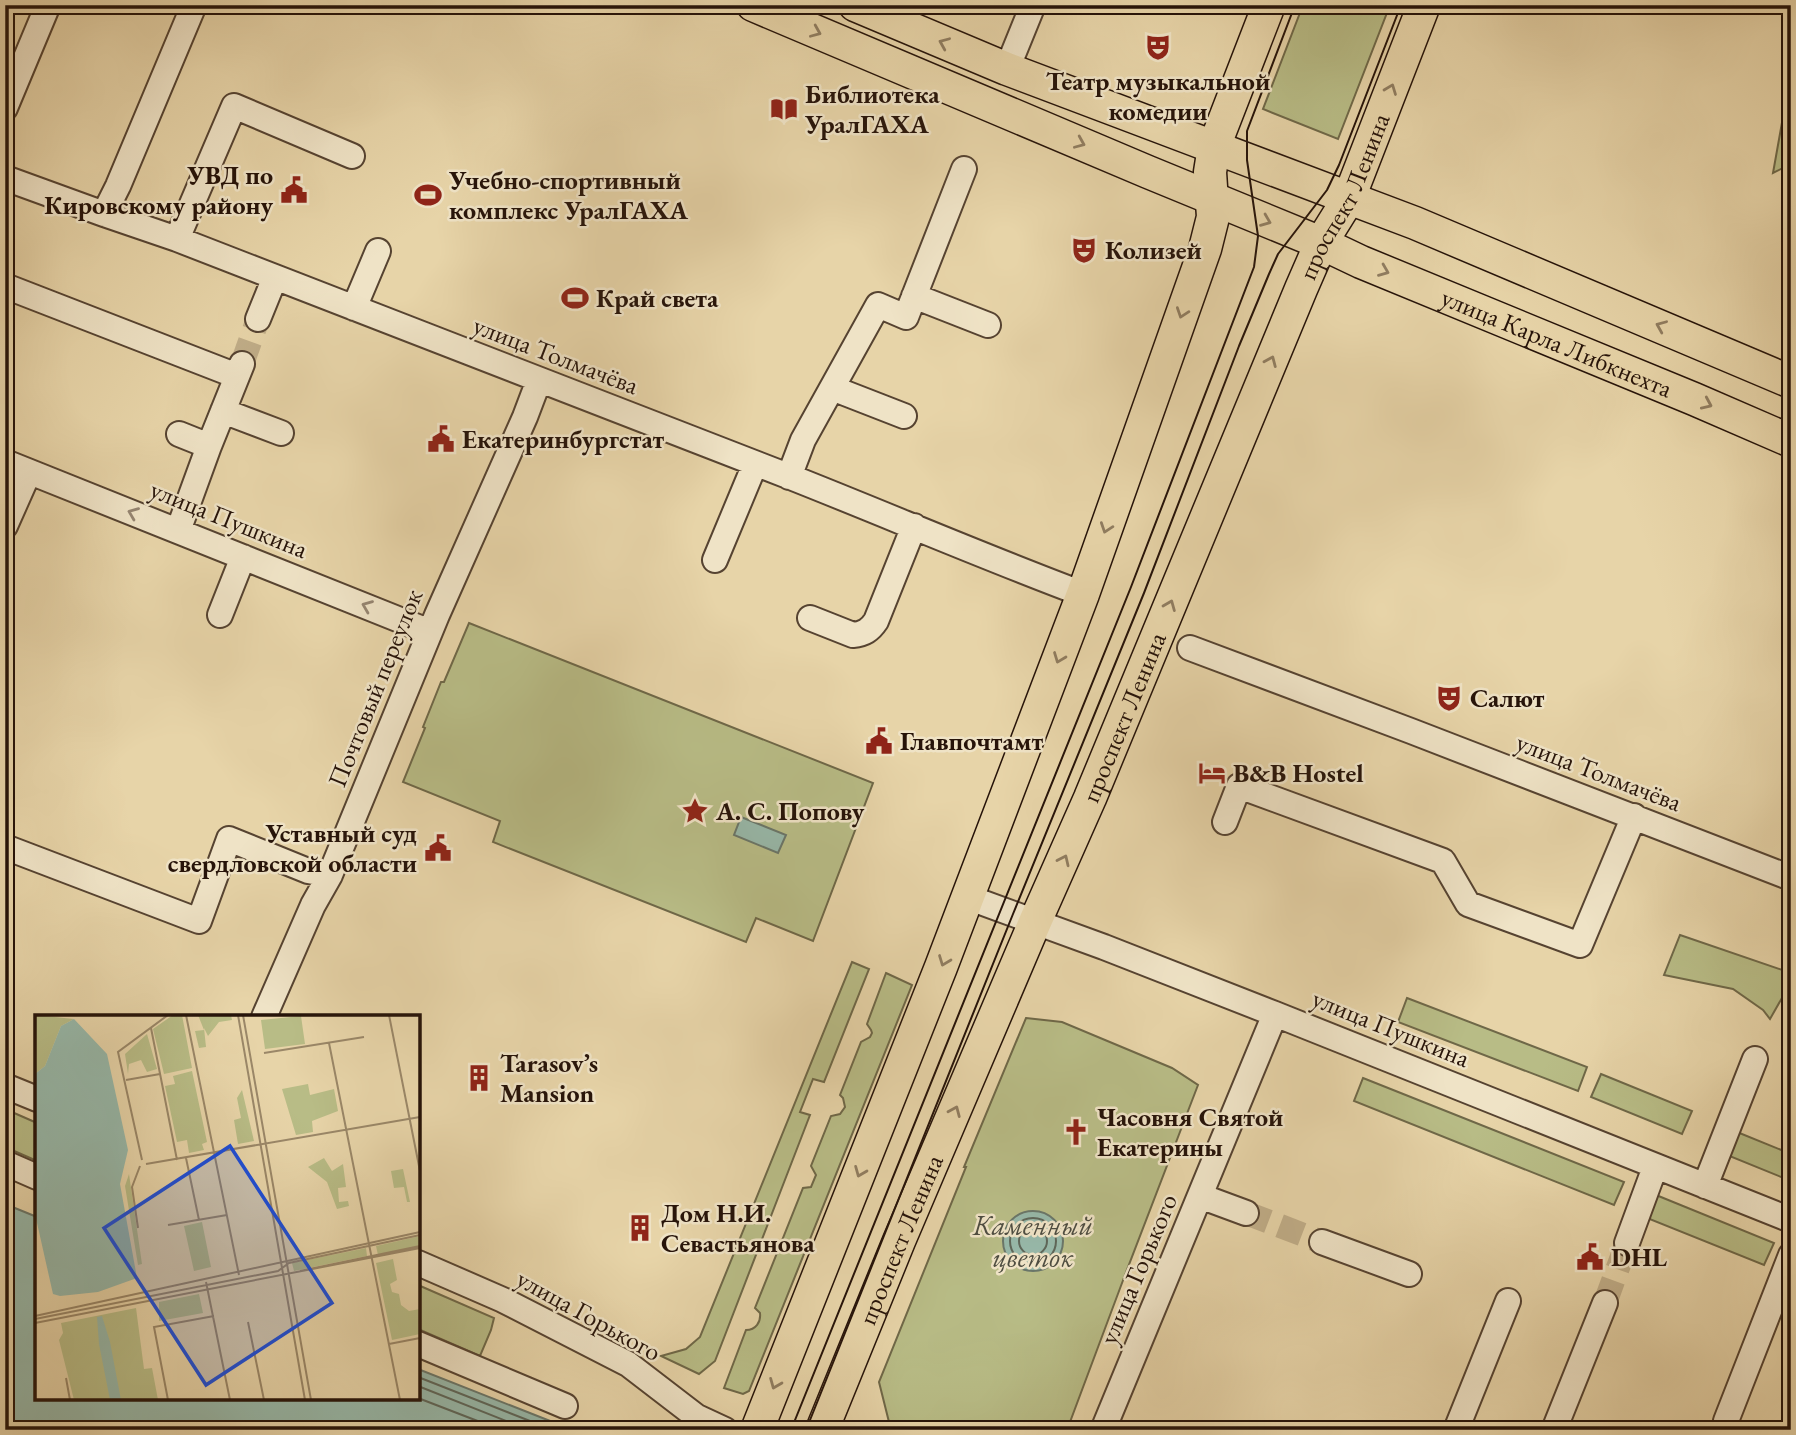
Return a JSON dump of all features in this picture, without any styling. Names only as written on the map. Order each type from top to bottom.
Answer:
[{"type":"main road","points":[[753,5],[1210,197]]},
{"type":"main road","points":[[855,5],[1007,69],[1214,147]]},
{"type":"main road","points":[[757,1430],[936,980],[1083,594],[1205,249],[1213,217],[1210,172],[1214,147],[1269,5]]},
{"type":"main road","name":"проспект Ленина","points":[[822,1430],[899,1241],[1086,809],[1321,243],[1349,198],[1424,5]]},
{"type":"main road","name":"улица Карла Либкнехта","points":[[1214,147],[1415,223],[1791,382]]},
{"type":"main road","name":"улица Карла Либкнехта","points":[[1210,197],[1791,441]]},
{"type":"street","points":[[5,108],[48,5]]},
{"type":"street","points":[[104,215],[194,5]]},
{"type":"street","points":[[1007,69],[1033,5]]},
{"type":"street","points":[[177,239],[234,106],[352,156]]},
{"type":"street","points":[[789,477],[803,440],[878,305],[906,317],[964,169]]},
{"type":"street","name":"улица Толмачёва","points":[[5,178],[177,239],[1083,594]]},
{"type":"street","points":[[354,308],[377,251]]},
{"type":"street","points":[[258,319],[275,277]]},
{"type":"street","points":[[5,286],[239,370],[177,531]]},
{"type":"street","points":[[914,296],[988,325]]},
{"type":"street","name":"Почтовый переулок","points":[[265,1015],[313,905],[330,875],[430,632],[539,380]]},
{"type":"street","points":[[832,388],[905,416]]},
{"type":"street","points":[[223,411],[281,433]]},
{"type":"street","points":[[179,434],[209,446]]},
{"type":"street","name":"улица Пушкина","points":[[5,462],[430,632]]},
{"type":"street","points":[[716,560],[755,464]]},
{"type":"street","points":[[5,526],[29,472]]},
{"type":"street","points":[[810,618],[853,635],[871,628],[914,526]]},
{"type":"street","points":[[220,615],[243,557]]},
{"type":"street","name":"улица Толмачёва","points":[[1190,648],[1411,730],[1791,878]]},
{"type":"street","points":[[1225,822],[1239,786],[1443,861],[1468,904],[1580,945],[1634,816]]},
{"type":"street","points":[[5,847],[199,921],[229,839],[308,871],[330,875]]},
{"type":"street","name":"улица Пушкина","points":[[967,897],[1275,1014],[1791,1220]]},
{"type":"street","name":"улица Горького","points":[[1103,1430],[1275,1014]]},
{"type":"street","points":[[1705,1186],[1755,1059]]},
{"type":"street","points":[[5,1086],[35,1098]]},
{"type":"street","points":[[5,1163],[35,1176]]},
{"type":"street","points":[[1627,1243],[1655,1167]]},
{"type":"street","points":[[1200,1196],[1246,1213]]},
{"type":"street","points":[[1322,1242],[1409,1275]]},
{"type":"street","points":[[1726,1421],[1791,1255]]},
{"type":"street","name":"улица Горького","points":[[420,1264],[503,1300],[628,1364],[697,1418],[725,1430]]},
{"type":"street","points":[[1456,1430],[1508,1301]]},
{"type":"street","points":[[1554,1430],[1605,1303]]},
{"type":"street","points":[[420,1344],[565,1406]]},
{"type":"green space","points":[[1303,5],[1390,5],[1338,139],[1263,109]]},
{"type":"green space","points":[[1791,72],[1791,164],[1773,173]]},
{"type":"green space","points":[[469,623],[873,783],[813,941],[756,918],[746,942],[493,842],[500,821],[403,782],[441,682],[444,682]]},
{"type":"green space","points":[[1680,935],[1791,973],[1791,982],[1770,1019],[1763,1010],[1733,989],[1664,975]]},
{"type":"green space","points":[[852,962],[869,969],[824,1082],[813,1079],[800,1112],[810,1115],[715,1361],[699,1374],[661,1356],[686,1349],[700,1337]]},
{"type":"green space","points":[[886,973],[912,985],[749,1391],[743,1394],[724,1388],[746,1330],[753,1329],[759,1322],[760,1313],[755,1308],[803,1188],[811,1187],[816,1175],[811,1166],[831,1116],[840,1114],[845,1107],[840,1095],[861,1042],[872,1033],[867,1024]]},
{"type":"green space","points":[[1407,998],[1587,1067],[1578,1091],[1398,1022]]},
{"type":"green space","points":[[1026,1018],[1062,1022],[1172,1068],[1198,1085],[1067,1430],[907,1430],[889,1422],[879,1382]]},
{"type":"green space","points":[[1601,1074],[1692,1111],[1682,1134],[1591,1097]]},
{"type":"green space","points":[[1363,1078],[1624,1182],[1614,1205],[1354,1101]]},
{"type":"green space","points":[[5,1109],[35,1122],[35,1160],[5,1147]]},
{"type":"green space","points":[[1737,1132],[1791,1154],[1791,1181],[1727,1155]]},
{"type":"green space","points":[[1656,1195],[1774,1243],[1764,1265],[1647,1218]]},
{"type":"green space","points":[[420,1286],[494,1318],[480,1356],[420,1330]]},
{"type":"water","points":[[741,817],[786,835],[778,853],[734,835]]},
{"type":"water","points":[[5,1204],[35,1216],[35,1400],[420,1400],[420,1370],[573,1430],[5,1430]]},
{"type":"water","name":"Каменный цветок","points":[[1033,1211],[1045,1213],[1058,1224],[1063,1241],[1061,1253],[1050,1266],[1033,1271],[1021,1269],[1008,1258],[1003,1241],[1005,1229],[1016,1216]]},
{"type":"tunnel","points":[[242,364],[258,319]]},
{"type":"tunnel","points":[[1246,1213],[1322,1242]]},
{"type":"tunnel","points":[[1605,1303],[1627,1243]]},
{"type":"tram line","points":[[791,1430],[1131,587],[1254,267],[1258,236],[1247,160],[1247,131],[1295,5]]},
{"type":"tram line","points":[[806,1430],[1144,593],[1269,274],[1278,254],[1327,190],[1401,5]]},
{"type":"place","name":"Театр музыкальной комедии","points":[[1158,47]]},
{"type":"place","name":"Библиотека УралГАХА","points":[[784,109]]},
{"type":"place","name":"УВД по Кировскому району","points":[[294,190]]},
{"type":"place","name":"Учебно-спортивный комплекс УралГАХА","points":[[428,195]]},
{"type":"place","name":"Колизей","points":[[1084,250]]},
{"type":"place","name":"Край света","points":[[575,298]]},
{"type":"place","name":"Екатеринбургстат","points":[[441,439]]},
{"type":"place","name":"Салют","points":[[1449,698]]},
{"type":"place","name":"Главпочтамт","points":[[879,741]]},
{"type":"place","name":"B&B Hostel","points":[[1212,773]]},
{"type":"place","name":"А. С. Попову","points":[[695,811]]},
{"type":"place","name":"Уставный суд свердловской области","points":[[438,848]]},
{"type":"place","name":"Tarasov’s Mansion","points":[[479,1078]]},
{"type":"place","name":"Часовня Святой Екатерины","points":[[1076,1132]]},
{"type":"place","name":"Дом Н.И. Севастьянова","points":[[640,1228]]},
{"type":"place","name":"DHL","points":[[1590,1257]]}]
